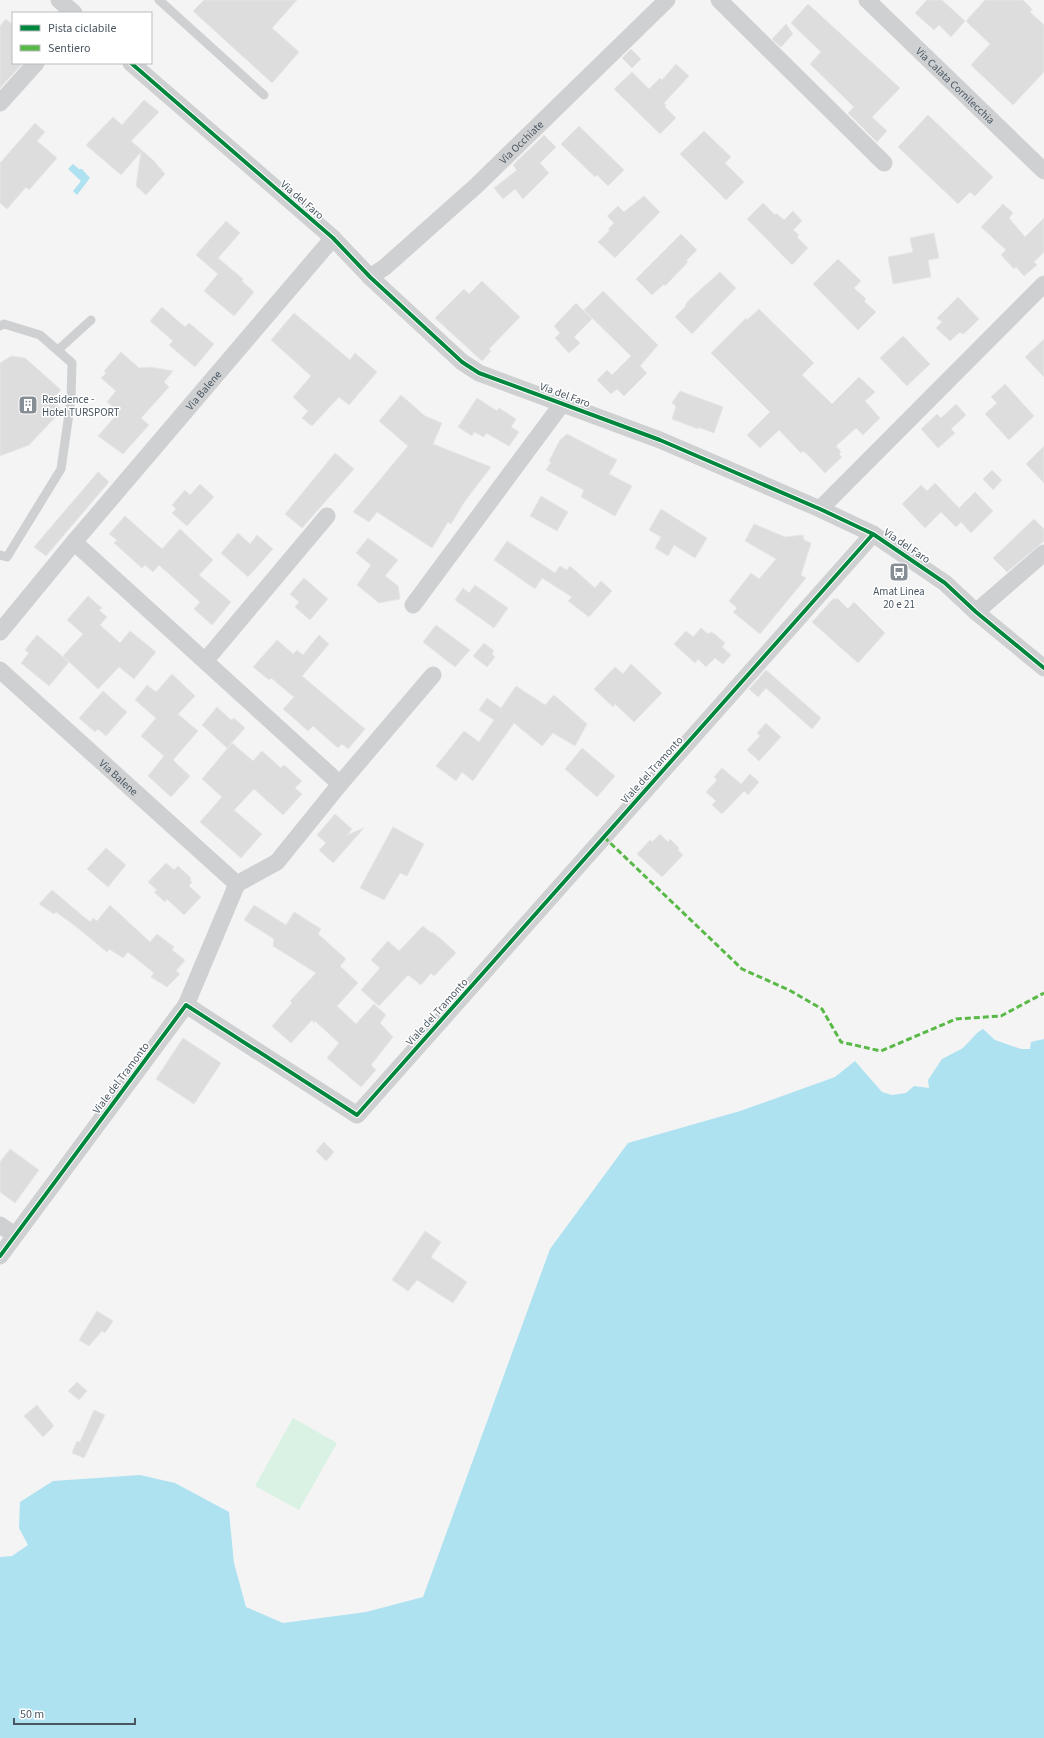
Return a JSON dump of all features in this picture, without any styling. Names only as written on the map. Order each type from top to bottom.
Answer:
[{"type":"street","points":[[59,0],[73,12]]},
{"type":"street","name":"Via Occhiate","points":[[370,277],[385,267],[476,186],[667,0]]},
{"type":"street","points":[[719,0],[884,163]]},
{"type":"street","name":"Via Calata Cornilecchia","points":[[867,0],[1044,172]]},
{"type":"street","points":[[0,103],[35,64]]},
{"type":"street","name":"Via del Faro","points":[[132,64],[333,238],[370,277],[462,362],[479,373],[660,440],[820,509],[873,534],[945,583],[976,612],[1044,668]]},
{"type":"street","name":"Via Balene","points":[[0,632],[74,542],[333,238]]},
{"type":"street","points":[[820,509],[1044,284]]},
{"type":"street","points":[[413,605],[562,404]]},
{"type":"street","points":[[206,660],[327,516]]},
{"type":"street","name":"Viale del Tramonto","points":[[0,1256],[186,1004],[357,1116],[873,534]]},
{"type":"street","points":[[74,542],[206,660],[340,784]]},
{"type":"street","points":[[976,612],[1044,553]]},
{"type":"street","name":"Via Balene","points":[[0,670],[237,884]]},
{"type":"street","points":[[186,1004],[237,884],[277,862],[340,784],[433,675]]},
{"type":"street","points":[[0,1225],[15,1235]]},
{"type":"lane","points":[[159,0],[264,95]]},
{"type":"lane","points":[[58,350],[91,320]]},
{"type":"lane","points":[[0,326],[4,324],[40,335],[72,363],[70,400],[61,469],[7,557],[0,555]]},
{"type":"green space","points":[[293,1418],[337,1443],[299,1510],[255,1486]]},
{"type":"water","points":[[73,164],[79,169],[82,169],[90,178],[77,195],[73,191],[81,181],[68,169]]},
{"type":"water","points":[[983,1029],[995,1040],[1021,1049],[1030,1049],[1031,1042],[1044,1039],[1044,1738],[0,1738],[0,1557],[12,1556],[28,1545],[19,1528],[20,1502],[53,1481],[140,1475],[175,1483],[229,1512],[234,1563],[246,1607],[283,1623],[366,1612],[423,1597],[550,1249],[628,1143],[740,1111],[835,1077],[855,1061],[882,1092],[892,1095],[906,1093],[914,1086],[929,1088],[928,1080],[942,1059],[963,1048],[977,1033]]},
{"type":"building","points":[[204,0],[297,0],[272,28],[299,52],[272,83],[193,11]]},
{"type":"building","points":[[927,0],[942,0],[965,21],[951,37],[939,25],[934,30],[915,13]]},
{"type":"building","points":[[985,0],[1023,0],[1032,9],[1030,12],[1044,25],[1044,72],[1013,105],[971,65],[990,44],[966,21]]},
{"type":"building","points":[[808,4],[900,88],[872,117],[887,131],[877,142],[848,113],[854,107],[810,64],[821,52],[791,23]]},
{"type":"building","points":[[6,19],[12,24],[12,64],[22,64],[0,88],[0,26]]},
{"type":"building","points":[[786,24],[793,34],[781,47],[772,39]]},
{"type":"building","points":[[631,49],[641,59],[632,68],[622,58]]},
{"type":"building","points":[[676,64],[689,76],[664,103],[666,105],[665,107],[676,118],[660,134],[614,89],[632,72],[649,89],[660,78],[662,80]]},
{"type":"building","points":[[144,100],[159,112],[131,141],[153,160],[165,174],[146,195],[136,186],[141,152],[121,175],[86,145],[113,117],[122,125]]},
{"type":"building","points":[[928,115],[993,177],[975,196],[970,192],[958,204],[898,147]]},
{"type":"building","points":[[35,123],[45,132],[37,141],[57,158],[29,190],[26,187],[7,209],[0,203],[0,163]]},
{"type":"building","points":[[579,126],[624,170],[608,186],[597,175],[595,177],[561,144]]},
{"type":"building","points":[[704,131],[731,157],[725,163],[744,182],[726,200],[680,154]]},
{"type":"building","points":[[544,135],[556,147],[540,163],[549,173],[523,199],[515,189],[503,199],[494,188],[517,170],[513,165]]},
{"type":"building","points":[[644,196],[660,212],[615,258],[598,242],[610,230],[608,229],[614,223],[607,216],[618,206],[624,212]]},
{"type":"building","points":[[763,203],[775,215],[776,213],[784,220],[793,211],[802,221],[793,230],[799,235],[797,237],[808,248],[792,265],[747,219]]},
{"type":"building","points":[[1003,204],[1013,213],[1009,218],[1025,237],[1044,218],[1044,252],[1034,262],[1037,265],[1024,276],[1016,267],[1014,269],[1001,255],[1006,250],[981,227]]},
{"type":"building","points":[[226,221],[240,233],[218,258],[243,279],[242,281],[254,292],[234,316],[204,291],[218,274],[196,255]]},
{"type":"building","points":[[934,233],[939,258],[928,260],[931,277],[893,284],[888,257],[913,252],[910,238]]},
{"type":"building","points":[[681,234],[697,250],[686,261],[688,262],[665,286],[664,284],[652,295],[636,279]]},
{"type":"building","points":[[838,259],[861,281],[854,288],[866,299],[864,301],[876,312],[858,330],[813,284]]},
{"type":"building","points":[[720,272],[736,288],[692,334],[675,317],[686,306],[685,305],[690,299]]},
{"type":"building","points":[[482,281],[520,317],[489,349],[491,351],[482,361],[435,318],[464,289],[469,294]]},
{"type":"building","points":[[603,291],[658,345],[640,366],[647,373],[624,396],[617,389],[611,394],[597,380],[607,370],[612,375],[631,356],[584,310]]},
{"type":"building","points":[[958,297],[979,319],[965,333],[962,334],[960,332],[950,341],[936,328],[942,322],[937,318]]},
{"type":"building","points":[[576,303],[592,319],[574,337],[580,343],[569,353],[555,338],[560,333],[554,326]]},
{"type":"building","points":[[162,307],[185,327],[189,323],[214,344],[195,367],[169,345],[173,341],[150,321]]},
{"type":"building","points":[[759,309],[814,363],[802,375],[832,404],[859,377],[875,392],[865,401],[880,418],[863,435],[856,428],[836,446],[841,452],[839,454],[842,457],[825,473],[808,455],[803,451],[801,453],[779,430],[760,448],[747,435],[770,412],[711,353],[746,318],[747,320]]},
{"type":"building","points":[[294,313],[350,360],[355,353],[377,372],[349,405],[339,397],[312,426],[302,418],[308,411],[293,397],[311,376],[271,340]]},
{"type":"building","points":[[903,336],[930,364],[907,386],[880,358]]},
{"type":"building","points":[[1044,339],[1044,377],[1025,357]]},
{"type":"building","points":[[121,352],[139,368],[150,367],[173,371],[164,382],[169,387],[141,418],[149,425],[123,454],[98,436],[119,412],[107,402],[116,391],[101,378],[106,373],[104,371]]},
{"type":"building","name":"Residence - Hotel TURSPORT","points":[[11,356],[25,358],[61,390],[51,400],[62,410],[29,445],[0,456],[0,363]]},
{"type":"building","points":[[1005,384],[1034,416],[1009,440],[985,414],[997,403],[991,397]]},
{"type":"building","points":[[680,391],[723,407],[714,433],[698,427],[698,429],[672,419],[676,406],[672,403]]},
{"type":"building","points":[[401,395],[425,416],[442,423],[433,444],[491,467],[465,501],[451,524],[448,522],[432,548],[377,512],[369,522],[353,512],[408,446],[379,421]]},
{"type":"building","points":[[477,398],[497,411],[499,408],[516,419],[511,427],[519,432],[509,446],[486,433],[484,437],[474,432],[472,436],[458,427]]},
{"type":"building","points":[[956,404],[966,415],[951,429],[955,433],[938,448],[921,429],[937,414],[941,418]]},
{"type":"building","points":[[567,434],[617,460],[609,474],[632,486],[615,516],[581,497],[584,490],[546,470],[560,440]]},
{"type":"building","points":[[1044,446],[1044,483],[1026,464]]},
{"type":"building","points":[[335,453],[354,469],[302,528],[285,514]]},
{"type":"building","points":[[992,470],[1002,480],[993,490],[983,479]]},
{"type":"building","points":[[98,472],[109,482],[46,556],[34,547]]},
{"type":"building","points":[[935,483],[959,508],[975,492],[993,511],[971,533],[961,522],[956,527],[941,512],[925,528],[902,504],[921,485],[927,491]]},
{"type":"building","points":[[200,484],[214,497],[187,526],[172,513],[176,509],[172,505],[185,490],[190,495]]},
{"type":"building","points":[[541,496],[568,512],[557,531],[530,516]]},
{"type":"building","points":[[661,509],[707,538],[695,558],[674,545],[668,556],[655,548],[661,537],[649,530]]},
{"type":"building","points":[[125,516],[162,549],[180,529],[213,560],[199,575],[231,602],[212,625],[194,609],[200,602],[159,565],[153,572],[145,565],[142,568],[114,543],[117,540],[109,534]]},
{"type":"building","points":[[1034,519],[1044,529],[1044,541],[1007,572],[993,558]]},
{"type":"building","points":[[754,524],[785,537],[803,535],[804,540],[811,543],[801,575],[806,578],[760,634],[733,612],[737,608],[729,601],[751,573],[759,579],[776,559],[745,541]]},
{"type":"building","points":[[238,533],[250,544],[257,535],[273,549],[248,577],[221,553]]},
{"type":"building","points":[[368,538],[398,560],[385,576],[398,586],[400,599],[379,603],[357,585],[371,565],[356,553]]},
{"type":"building","points":[[507,541],[555,573],[560,566],[567,570],[570,566],[595,588],[601,581],[612,591],[589,617],[568,601],[572,597],[542,578],[535,589],[494,560]]},
{"type":"building","points":[[304,578],[328,599],[310,620],[295,607],[299,602],[290,594]]},
{"type":"building","points":[[475,585],[508,608],[494,628],[455,600],[463,588],[469,593]]},
{"type":"building","points":[[88,596],[102,608],[99,610],[107,617],[100,625],[120,643],[130,631],[156,652],[134,679],[119,667],[98,689],[63,656],[83,634],[67,620]]},
{"type":"building","points":[[833,599],[838,599],[848,609],[854,602],[885,633],[858,663],[812,622]]},
{"type":"building","points":[[436,625],[470,650],[455,667],[423,642]]},
{"type":"building","points":[[701,628],[708,634],[711,632],[716,635],[725,643],[722,647],[731,655],[723,664],[715,658],[706,667],[698,659],[695,663],[674,644],[686,631],[693,637]]},
{"type":"building","points":[[37,635],[69,662],[49,686],[21,663],[29,653],[25,650]]},
{"type":"building","points":[[319,635],[329,644],[302,676],[365,729],[348,749],[342,744],[338,748],[313,726],[308,731],[283,709],[294,697],[271,678],[269,680],[253,667],[277,640],[293,654],[297,650],[303,655]]},
{"type":"building","points":[[484,643],[494,651],[492,654],[495,657],[487,667],[473,656]]},
{"type":"building","points":[[631,664],[662,693],[634,722],[615,704],[613,707],[594,689],[615,667],[623,674]]},
{"type":"building","points":[[766,670],[821,718],[812,729],[766,688],[758,697],[749,689]]},
{"type":"building","points":[[172,674],[195,696],[178,714],[198,731],[173,760],[190,776],[171,797],[148,776],[164,756],[141,736],[156,718],[135,700],[147,685],[156,692]]},
{"type":"building","points":[[516,686],[545,705],[554,695],[587,724],[575,746],[553,733],[542,746],[514,723],[473,781],[462,772],[456,781],[436,766],[464,731],[479,742],[494,720],[479,710],[487,698],[501,708]]},
{"type":"building","points":[[103,691],[127,712],[106,736],[98,729],[95,732],[79,718]]},
{"type":"building","points":[[217,707],[231,720],[234,718],[245,728],[227,748],[202,725]]},
{"type":"building","points":[[766,723],[781,737],[759,761],[747,750],[760,736],[757,733]]},
{"type":"building","points":[[232,743],[253,761],[262,751],[281,768],[284,765],[302,781],[295,788],[302,794],[283,815],[254,789],[234,810],[262,834],[241,858],[200,822],[222,797],[202,779]]},
{"type":"building","points":[[582,748],[615,776],[597,797],[565,769]]},
{"type":"building","points":[[722,768],[741,784],[750,774],[759,782],[748,795],[744,791],[722,814],[712,805],[716,801],[706,792],[717,780],[714,777]]},
{"type":"building","points":[[335,814],[352,829],[347,835],[364,828],[333,863],[319,850],[326,843],[317,835]]},
{"type":"building","points":[[393,827],[424,844],[407,876],[400,873],[384,900],[360,888]]},
{"type":"building","points":[[660,834],[668,842],[670,839],[679,848],[678,850],[683,855],[662,877],[637,854],[650,840],[652,842]]},
{"type":"building","points":[[106,848],[126,865],[108,887],[87,869]]},
{"type":"building","points":[[166,863],[174,870],[178,866],[191,878],[190,880],[192,882],[189,886],[201,897],[184,915],[167,899],[165,902],[154,892],[157,890],[148,882]]},
{"type":"building","points":[[52,890],[90,922],[93,918],[97,921],[110,905],[150,942],[157,934],[174,947],[172,950],[185,960],[176,971],[180,974],[167,987],[151,977],[154,973],[128,952],[123,958],[109,949],[107,952],[56,912],[54,914],[39,904]]},
{"type":"building","points":[[254,905],[286,925],[294,912],[321,929],[318,934],[346,959],[340,966],[358,983],[337,1006],[356,1024],[374,1004],[386,1015],[380,1023],[393,1037],[371,1065],[376,1070],[361,1087],[327,1058],[339,1043],[315,1021],[314,1023],[312,1020],[291,1043],[272,1026],[292,1003],[290,1001],[316,973],[273,946],[274,939],[244,920]]},
{"type":"building","points":[[423,926],[441,939],[456,953],[434,976],[431,973],[421,985],[408,975],[379,1006],[361,990],[380,968],[371,960],[388,941],[399,951]]},
{"type":"building","points":[[183,1038],[221,1063],[194,1104],[156,1079]]},
{"type":"building","points":[[324,1142],[334,1152],[326,1161],[316,1151]]},
{"type":"building","points":[[10,1149],[39,1170],[15,1203],[0,1192],[0,1162]]},
{"type":"building","points":[[425,1231],[441,1242],[431,1257],[467,1282],[453,1303],[417,1280],[408,1291],[392,1280]]},
{"type":"building","points":[[97,1311],[113,1321],[105,1333],[102,1331],[89,1346],[79,1340]]},
{"type":"building","points":[[77,1382],[87,1391],[79,1400],[68,1391]]},
{"type":"building","points":[[37,1405],[54,1426],[43,1437],[24,1416]]},
{"type":"building","points":[[94,1410],[105,1415],[84,1458],[72,1453],[77,1441],[80,1442]]},
{"type":"marked path","points":[[604,837],[742,969],[789,990],[822,1009],[841,1042],[881,1051],[956,1019],[1001,1016],[1044,993]]},
{"type":"cycle path","points":[[132,64],[333,238],[370,277],[462,362],[479,373],[660,440],[820,509],[873,534],[945,583],[976,612],[1044,668]]},
{"type":"cycle path","points":[[0,1256],[186,1005],[357,1115],[873,534]]},
{"type":"place","name":"Residence - Hotel TURSPORT","points":[[28,405]]},
{"type":"place","name":"Amat Linea 20 e 21","points":[[899,572]]}]
